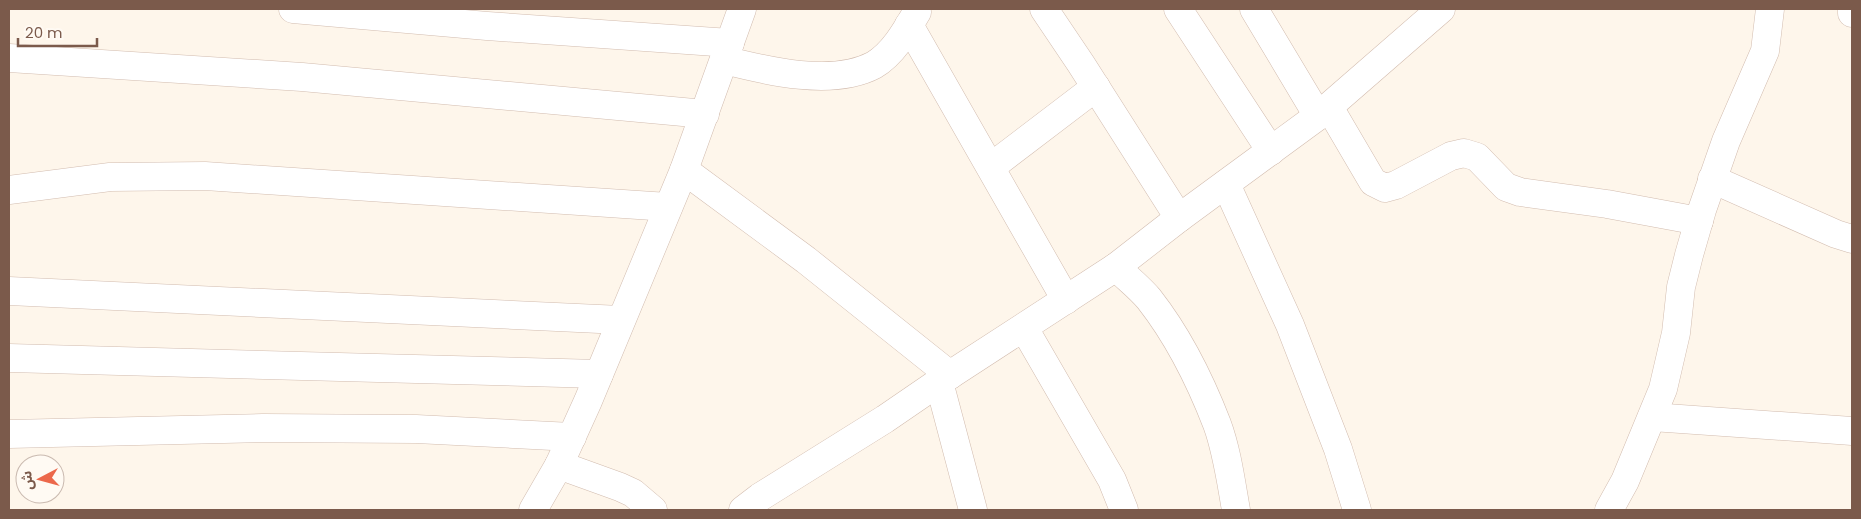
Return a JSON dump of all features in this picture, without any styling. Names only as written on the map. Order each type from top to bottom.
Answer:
[{"type":"street","points":[[293,9],[486,26],[727,52],[766,71],[823,77],[861,70],[875,65],[904,33],[914,17]]},
{"type":"street","points":[[533,510],[559,465],[599,374],[684,170],[742,9]]},
{"type":"street","points":[[1044,9],[1179,218]]},
{"type":"street","points":[[1178,9],[1271,151]]},
{"type":"street","points":[[1254,9],[1373,182],[1385,188],[1396,185],[1451,156],[1464,153],[1477,157],[1506,187],[1520,192],[1607,204],[1699,221]]},
{"type":"street","points":[[743,510],[760,497],[885,419],[944,378],[1116,267],[1179,218],[1324,112],[1441,9]]},
{"type":"street","points":[[1609,510],[1625,480],[1664,389],[1676,333],[1681,287],[1699,221],[1726,141],[1765,52],[1770,9]]},
{"type":"street","points":[[914,17],[991,167],[1066,300]]},
{"type":"street","points":[[9,58],[302,76],[705,114]]},
{"type":"street","points":[[991,167],[1096,87]]},
{"type":"street","points":[[684,170],[806,260],[944,378],[973,510]]},
{"type":"street","points":[[9,190],[110,177],[205,176],[668,207]]},
{"type":"street","points":[[1712,179],[1836,234],[1852,239]]},
{"type":"street","points":[[1226,184],[1290,325],[1338,449],[1357,510]]},
{"type":"street","points":[[1116,267],[1148,298],[1172,331],[1198,380],[1217,426],[1231,480],[1236,510]]},
{"type":"street","points":[[9,291],[621,320]]},
{"type":"street","points":[[1024,328],[1112,480],[1124,510]]},
{"type":"street","points":[[9,358],[599,374]]},
{"type":"street","points":[[1652,417],[1852,431]]},
{"type":"street","points":[[9,434],[263,428],[416,429],[572,437]]},
{"type":"street","points":[[559,465],[633,493],[653,510]]}]
